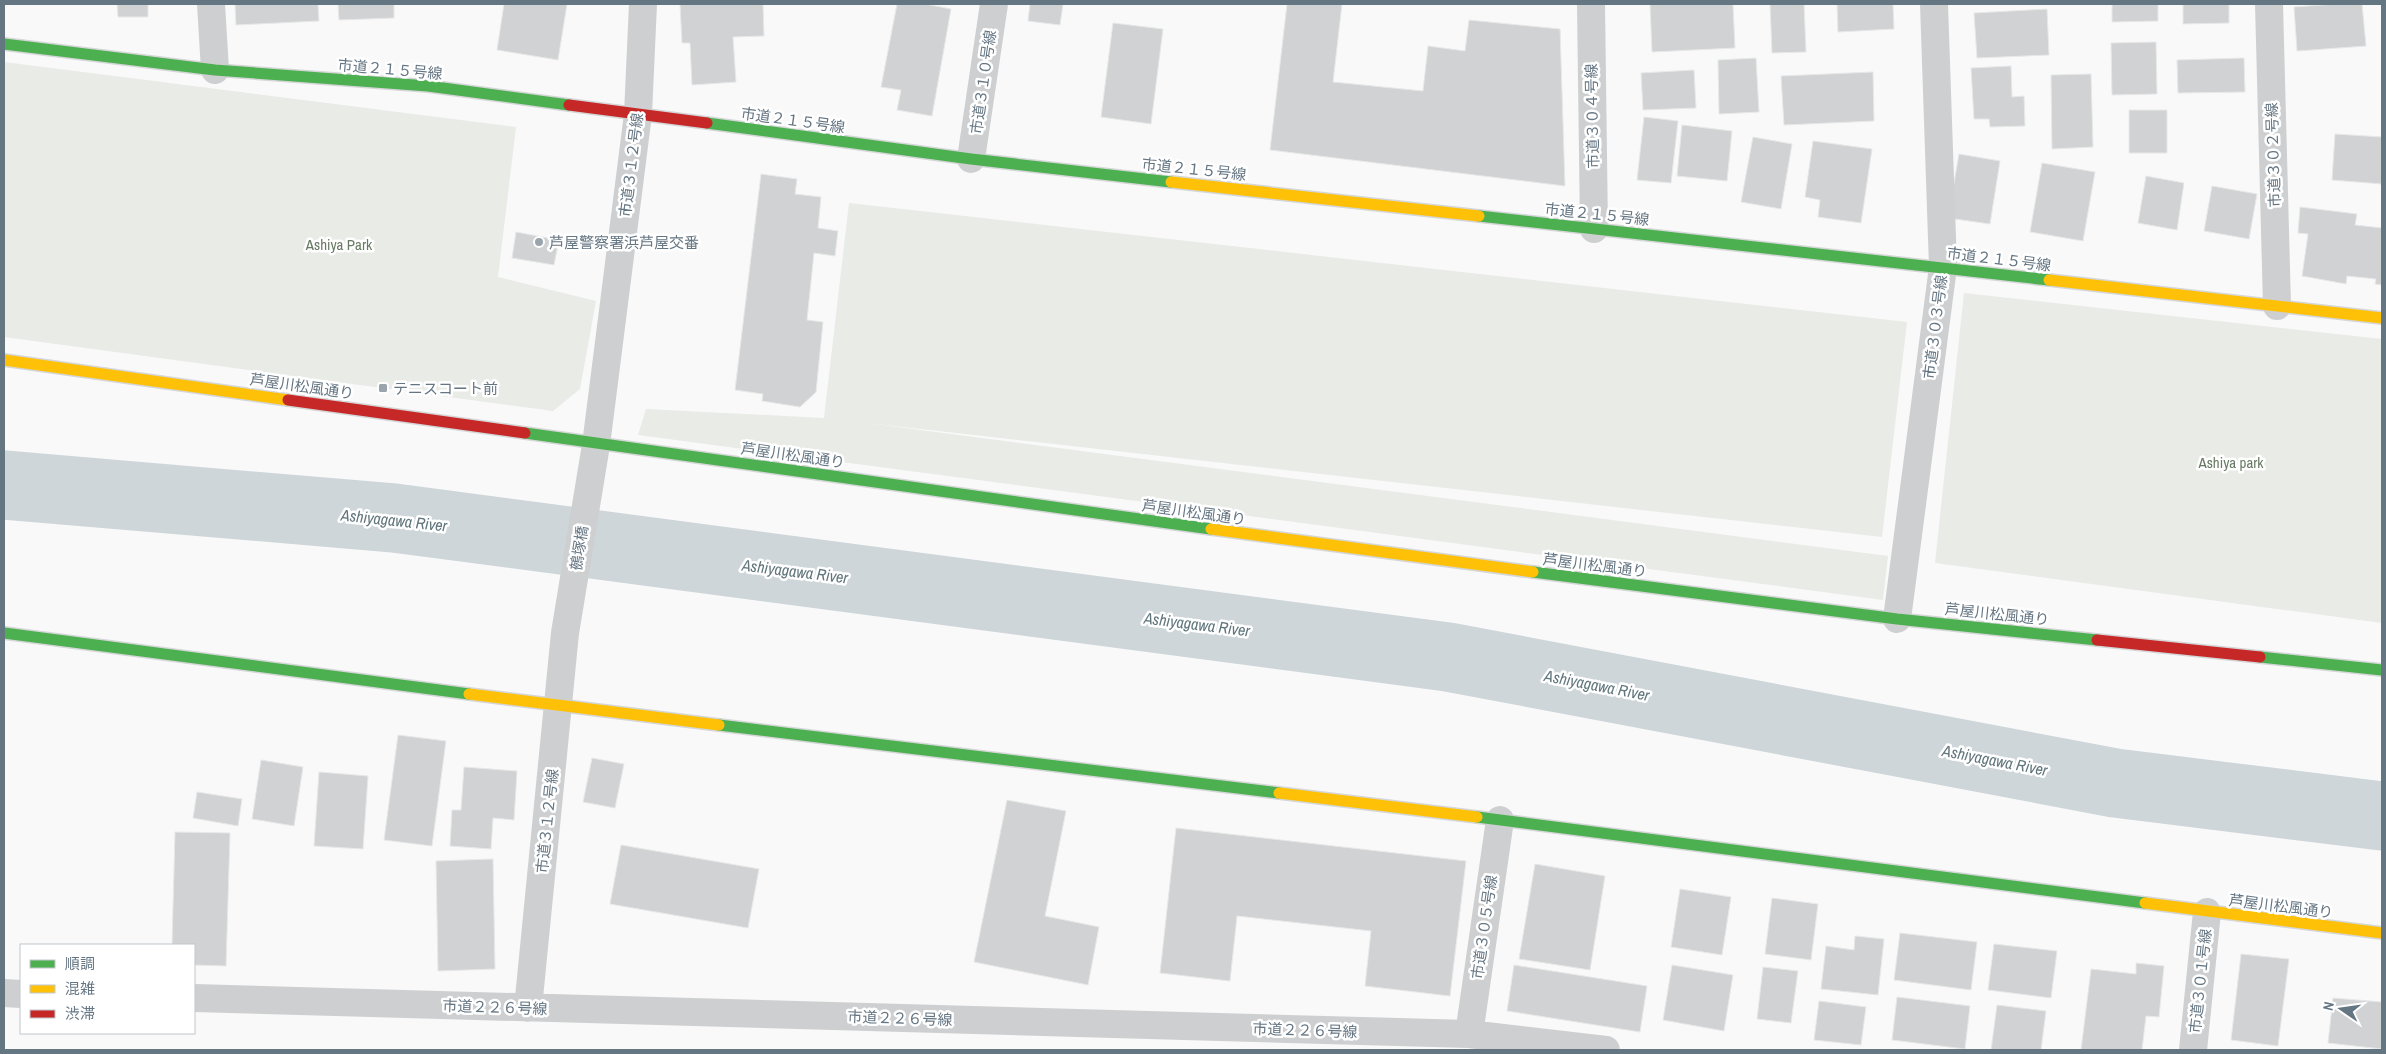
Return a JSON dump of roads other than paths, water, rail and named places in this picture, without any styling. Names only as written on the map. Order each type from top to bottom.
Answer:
[{"type":"street","points":[[211,4],[215,70]]},
{"type":"street","name":"市道３１２号線","points":[[595,450],[638,114],[643,4]]},
{"type":"street","name":"市道３１０号線","points":[[971,159],[994,4]]},
{"type":"street","name":"市道３０４号線","points":[[1591,4],[1594,229]]},
{"type":"street","name":"市道３０３号線","points":[[1897,619],[1943,267],[1934,4]]},
{"type":"street","name":"市道３０２号線","points":[[2269,4],[2278,306]]},
{"type":"street","name":"市道２１５号線","points":[[4,44],[215,70],[428,86],[971,159],[1943,267],[2382,318]]},
{"type":"street","name":"芦屋川松風通り","points":[[4,360],[595,450],[1897,619],[2382,670]]},
{"type":"street","name":"鵺塚橋","points":[[565,633],[595,450]]},
{"type":"street","name":"芦屋川松風通り","points":[[4,633],[558,706],[1500,820],[2382,933]]},
{"type":"street","name":"市道３１２号線","points":[[528,1008],[565,633]]},
{"type":"street","name":"市道３０５号線","points":[[1469,1034],[1500,820]]},
{"type":"street","name":"市道３０１号線","points":[[2193,1050],[2207,912]]},
{"type":"street","points":[[4,993],[20,994]]},
{"type":"street","name":"市道２２６号線","points":[[195,998],[528,1008],[1326,1040],[1469,1034],[1606,1050]]},
{"type":"waterway","name":"Ashiyagawa River","points":[[4,485],[394,518],[1448,657],[2115,783],[2382,816]]},
{"type":"place","name":"芦屋警察署浜芦屋交番","points":[[539,242]]},
{"type":"place","name":"テニスコート前","points":[[383,388]]},
{"type":"park label","name":"Ashiya Park","points":[[339,244]]},
{"type":"park label","name":"Ashiya park","points":[[2231,462]]}]
